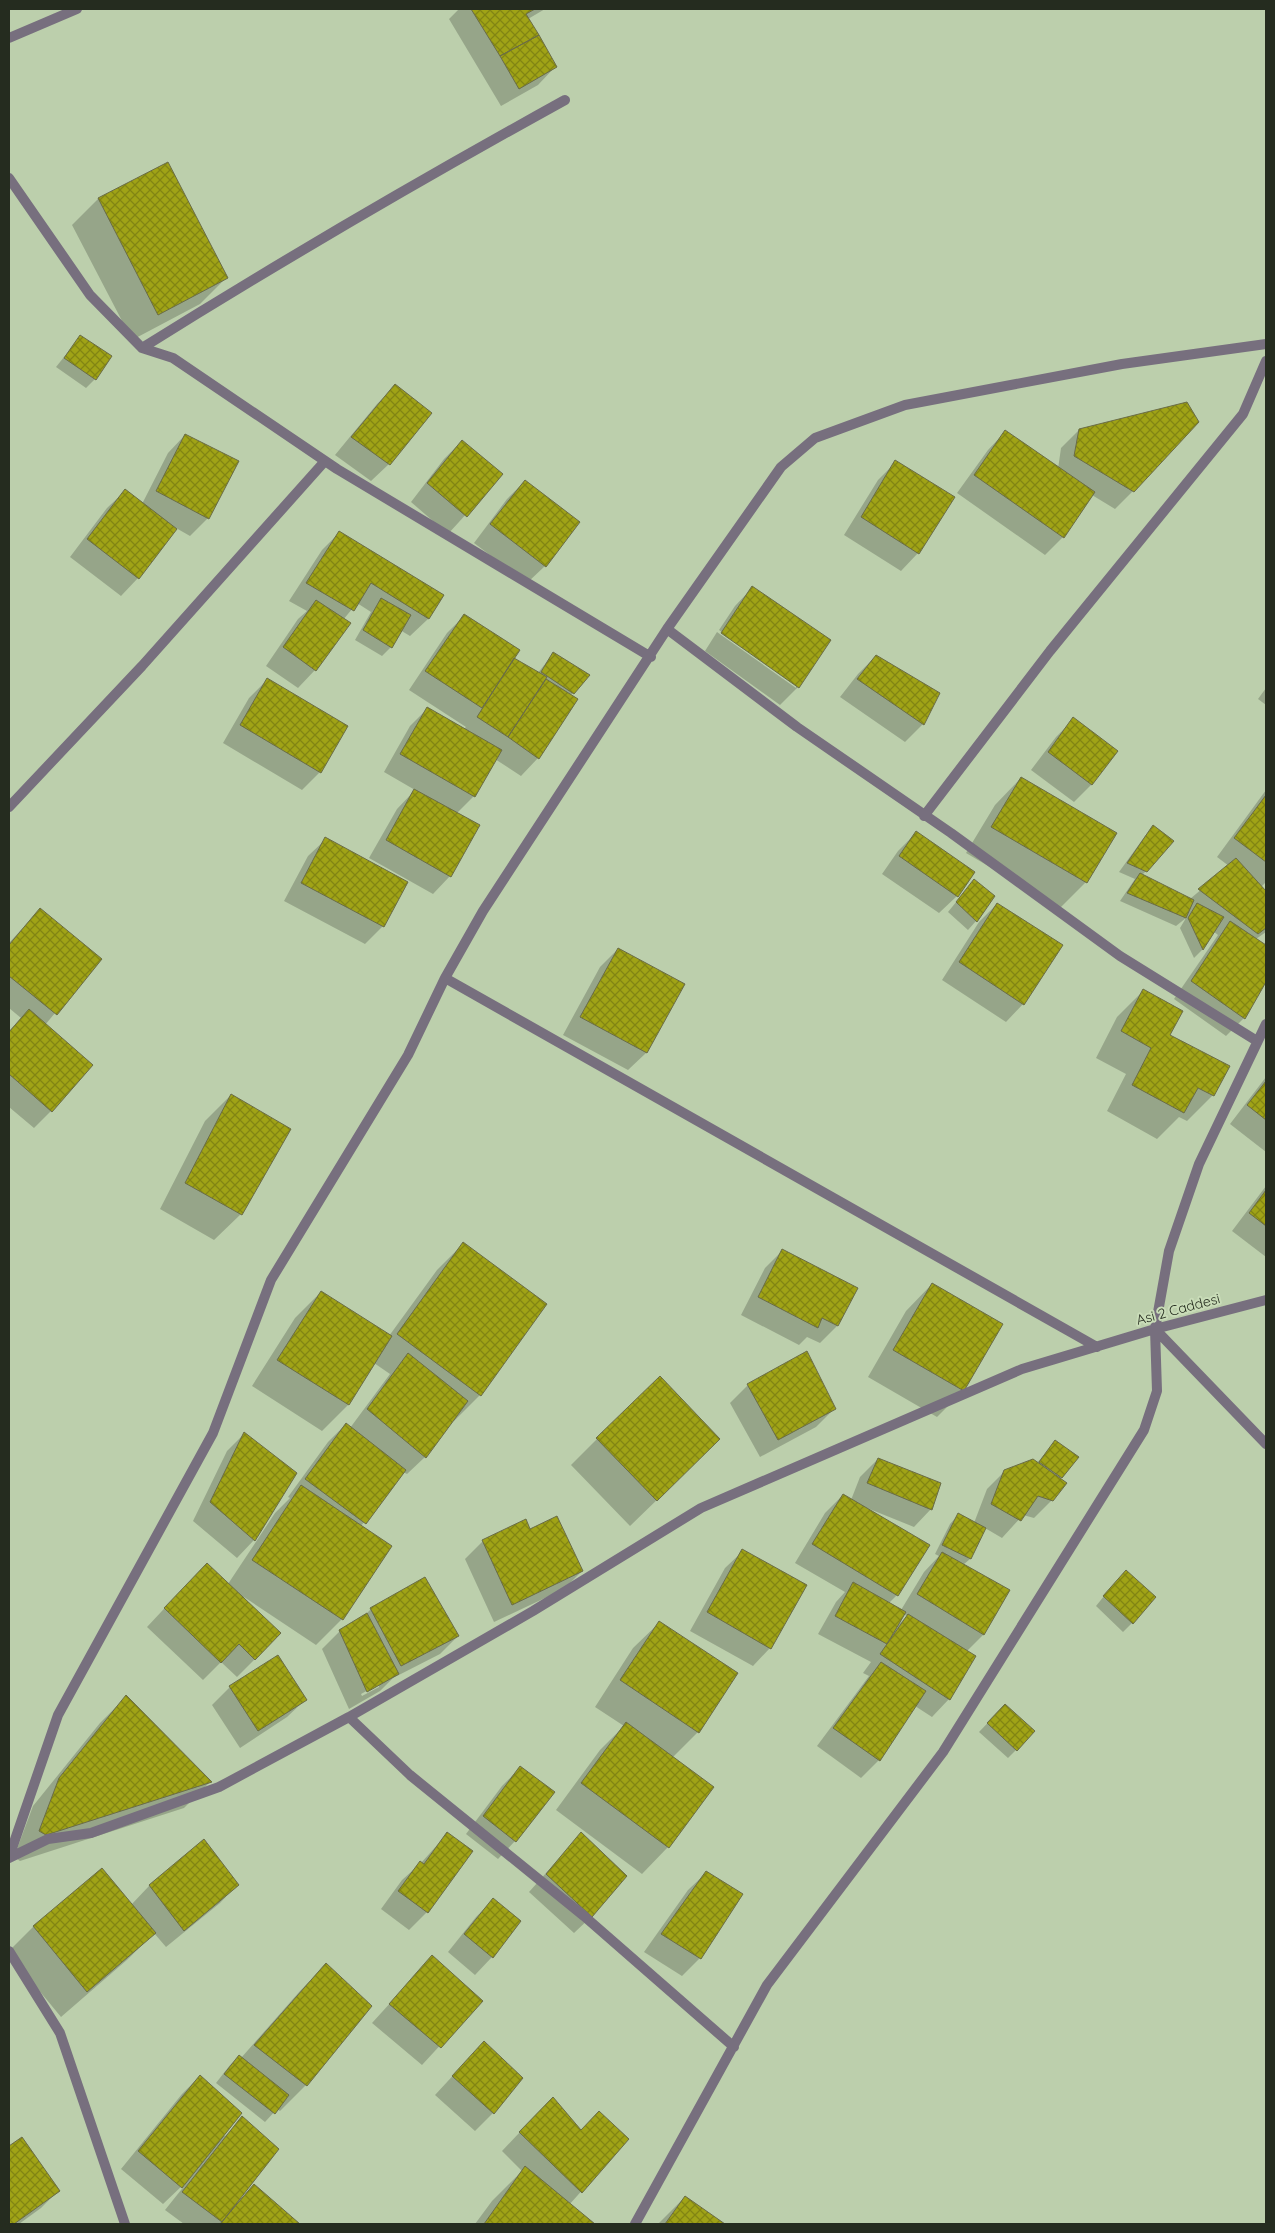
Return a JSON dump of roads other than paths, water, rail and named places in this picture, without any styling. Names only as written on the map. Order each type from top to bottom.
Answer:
[{"type":"street","points":[[9,38],[77,9]]},
{"type":"street","points":[[142,348],[257,276],[464,156],[566,100]]},
{"type":"street","points":[[9,178],[90,295],[142,348],[173,358],[325,461],[650,657]]},
{"type":"street","points":[[9,1858],[58,1715],[213,1432],[271,1280],[408,1055],[445,978],[483,911],[667,629],[781,467],[815,438],[905,406],[1122,364],[1266,344]]},
{"type":"street","points":[[924,816],[1050,651],[1244,414],[1266,361]]},
{"type":"street","points":[[9,807],[149,659],[325,461]]},
{"type":"street","points":[[667,629],[796,727],[1120,956],[1257,1041]]},
{"type":"street","points":[[445,978],[1096,1346]]},
{"type":"street","points":[[635,2224],[767,1985],[943,1752],[1144,1430],[1157,1391],[1155,1329],[1169,1251],[1199,1164],[1266,1024]]},
{"type":"street","name":"Asi 2 Caddesi","points":[[9,1858],[48,1839],[91,1833],[219,1787],[349,1716],[533,1611],[701,1508],[1022,1369],[1155,1329],[1266,1300]]},
{"type":"street","points":[[1155,1329],[1266,1444]]},
{"type":"street","points":[[349,1716],[410,1775],[584,1916],[734,2047]]},
{"type":"street","points":[[9,1951],[60,2033],[125,2224]]}]
